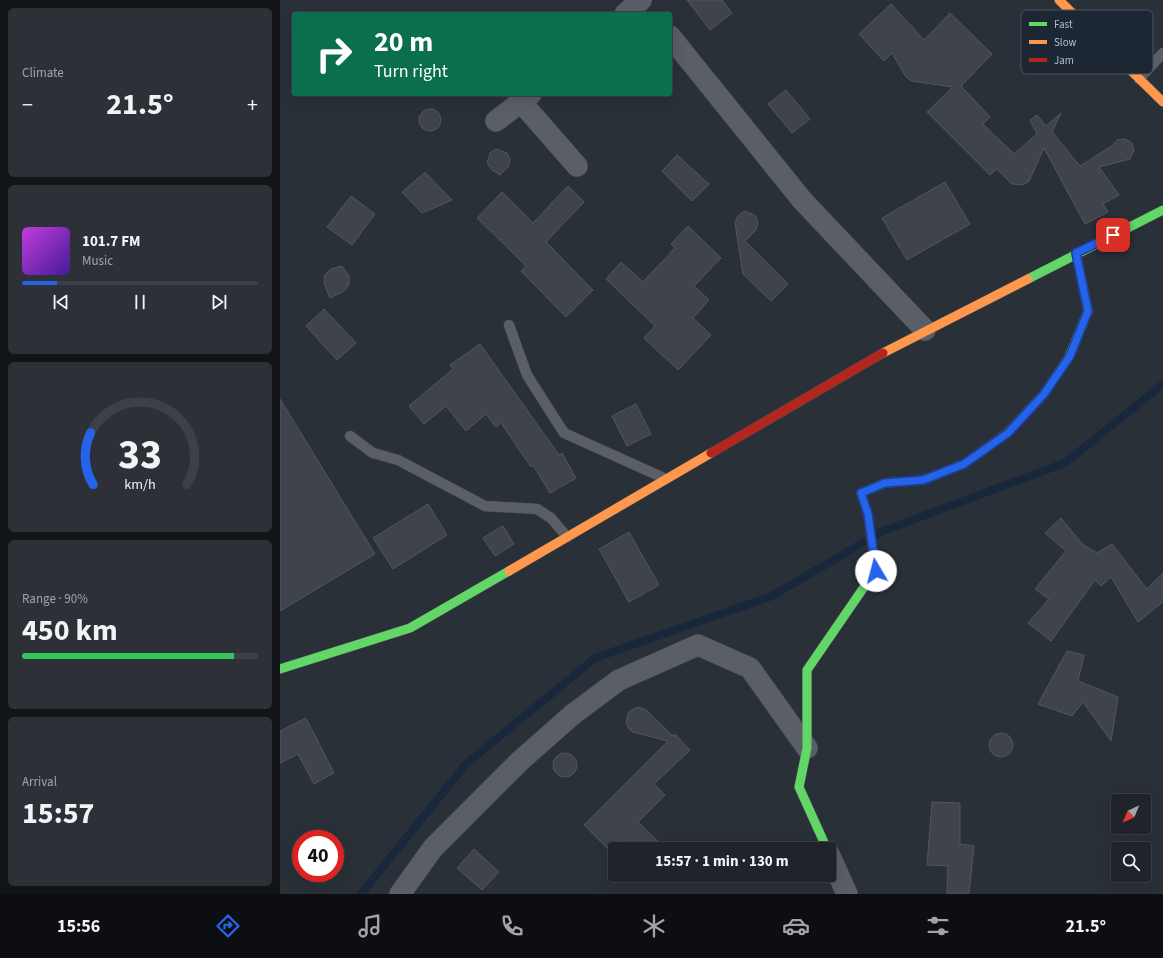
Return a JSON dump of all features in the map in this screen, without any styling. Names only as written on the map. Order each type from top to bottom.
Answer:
[{"type":"street","points":[[627,12],[641,0],[650,12]]},
{"type":"street","points":[[1059,0],[1069,10]]},
{"type":"street","points":[[672,38],[802,200],[925,330]]},
{"type":"street","points":[[1134,74],[1163,102]]},
{"type":"street","points":[[496,121],[526,98],[577,166]]},
{"type":"street","points":[[280,669],[410,628],[878,356],[925,330],[1163,210]]},
{"type":"street","points":[[824,842],[799,787],[807,748],[807,670],[876,571],[868,514],[861,493],[885,483],[923,480],[964,464],[1008,433],[1044,394],[1070,356],[1088,311],[1076,253]]},
{"type":"street","points":[[400,894],[433,848],[520,761],[572,715],[619,680],[698,645],[750,668],[807,748]]},
{"type":"street","points":[[836,870],[847,894]]},
{"type":"lane","points":[[1153,64],[1163,53]]},
{"type":"lane","points":[[1139,79],[1144,74]]},
{"type":"lane","points":[[508,324],[527,375],[564,433],[666,479]]},
{"type":"lane","points":[[350,436],[373,453],[398,460],[485,506],[537,510],[551,518],[567,537]]},
{"type":"building","points":[[687,0],[722,0],[732,13],[710,30]]},
{"type":"building","points":[[891,4],[924,40],[950,13],[992,54],[961,86],[990,117],[983,124],[1014,154],[1037,134],[1030,120],[1037,115],[1046,126],[1061,113],[1052,132],[1080,166],[1113,145],[1117,140],[1125,139],[1132,143],[1134,150],[1130,159],[1099,167],[1119,195],[1103,204],[1108,212],[1085,224],[1044,148],[1029,181],[1023,185],[1012,184],[997,169],[990,175],[927,112],[953,87],[912,81],[906,77],[892,53],[884,61],[859,34]]},
{"type":"building","points":[[786,90],[810,119],[792,133],[768,104]]},
{"type":"building","points":[[430,109],[438,112],[441,120],[438,128],[430,131],[422,128],[419,120],[422,112]]},
{"type":"building","points":[[496,149],[507,153],[510,160],[508,167],[500,175],[492,170],[487,163],[490,153]]},
{"type":"building","points":[[677,155],[709,184],[692,201],[662,171]]},
{"type":"building","points":[[425,172],[452,200],[422,213],[402,192]]},
{"type":"building","points":[[945,182],[970,224],[907,260],[882,218]]},
{"type":"building","points":[[568,186],[584,202],[546,242],[593,290],[566,317],[521,271],[526,266],[477,218],[502,192],[533,223]]},
{"type":"building","points":[[351,196],[375,214],[352,245],[327,227]]},
{"type":"building","points":[[744,211],[755,215],[758,223],[756,230],[745,241],[788,284],[771,301],[743,274],[735,223],[738,216]]},
{"type":"building","points":[[688,226],[721,258],[694,286],[709,300],[693,318],[711,335],[678,370],[644,338],[655,326],[606,279],[621,262],[643,282],[675,248],[671,244]]},
{"type":"building","points":[[342,266],[349,276],[349,285],[344,291],[330,298],[324,283],[325,275],[331,269]]},
{"type":"building","points":[[324,309],[356,343],[337,360],[306,326]]},
{"type":"building","points":[[480,344],[559,455],[562,453],[576,478],[550,493],[533,465],[531,467],[501,423],[496,427],[486,414],[466,431],[446,406],[424,424],[409,406],[453,369],[450,365]]},
{"type":"building","points":[[280,399],[375,554],[280,611]]},
{"type":"building","points":[[636,404],[651,434],[627,446],[612,416]]},
{"type":"building","points":[[428,504],[447,535],[393,569],[373,538]]},
{"type":"building","points":[[1061,518],[1083,545],[1097,553],[1112,544],[1147,589],[1163,573],[1163,602],[1138,622],[1111,577],[1101,586],[1095,580],[1051,641],[1028,623],[1049,599],[1035,589],[1066,551],[1045,533]]},
{"type":"building","points":[[503,526],[514,544],[495,556],[483,538]]},
{"type":"building","points":[[629,532],[659,585],[629,602],[599,549]]},
{"type":"building","points":[[1067,651],[1084,655],[1078,681],[1118,697],[1111,741],[1083,702],[1072,716],[1038,704]]},
{"type":"building","points":[[638,707],[646,710],[673,736],[675,734],[690,750],[654,784],[665,795],[638,822],[659,842],[608,842],[608,849],[584,825],[668,741],[630,730],[626,723],[630,711]]},
{"type":"building","points":[[306,718],[334,773],[314,784],[298,754],[280,763],[280,731]]},
{"type":"building","points":[[1001,733],[1006,734],[1012,740],[1012,750],[1006,756],[1001,757],[996,756],[990,750],[989,745],[990,740],[996,734]]},
{"type":"building","points":[[565,753],[573,757],[577,765],[573,773],[565,777],[557,773],[553,765],[557,757]]},
{"type":"building","points":[[932,802],[960,803],[960,844],[974,846],[969,894],[947,894],[948,866],[927,865]]},
{"type":"building","points":[[474,849],[499,872],[482,890],[457,868]]},
{"type":"waterway","points":[[361,894],[466,764],[595,658],[772,596],[883,531],[1065,463],[1163,384]]},
{"type":"traffic: fast","points":[[1028,279],[1163,210]]},
{"type":"traffic: fast","points":[[1027,412],[1044,394],[1069,357],[1088,311],[1076,253]]},
{"type":"traffic: fast","points":[[280,669],[410,628],[509,571]]},
{"type":"traffic: fast","points":[[824,842],[799,787],[807,748],[807,670],[873,574]]},
{"type":"traffic: slow","points":[[1059,0],[1069,10]]},
{"type":"traffic: slow","points":[[1134,74],[1163,102]]},
{"type":"traffic: slow","points":[[883,353],[1028,279]]},
{"type":"traffic: slow","points":[[509,571],[711,453]]},
{"type":"traffic: jam","points":[[711,453],[883,353]]},
{"type":"traffic: jam","points":[[873,574],[875,571],[868,514],[861,493],[885,483],[923,480],[964,464],[1007,433],[1027,412]]},
{"type":"route","points":[[876,571],[868,514],[861,493],[885,483],[923,480],[964,464],[1008,433],[1044,394],[1070,356],[1088,311],[1076,253],[1113,235]]}]
